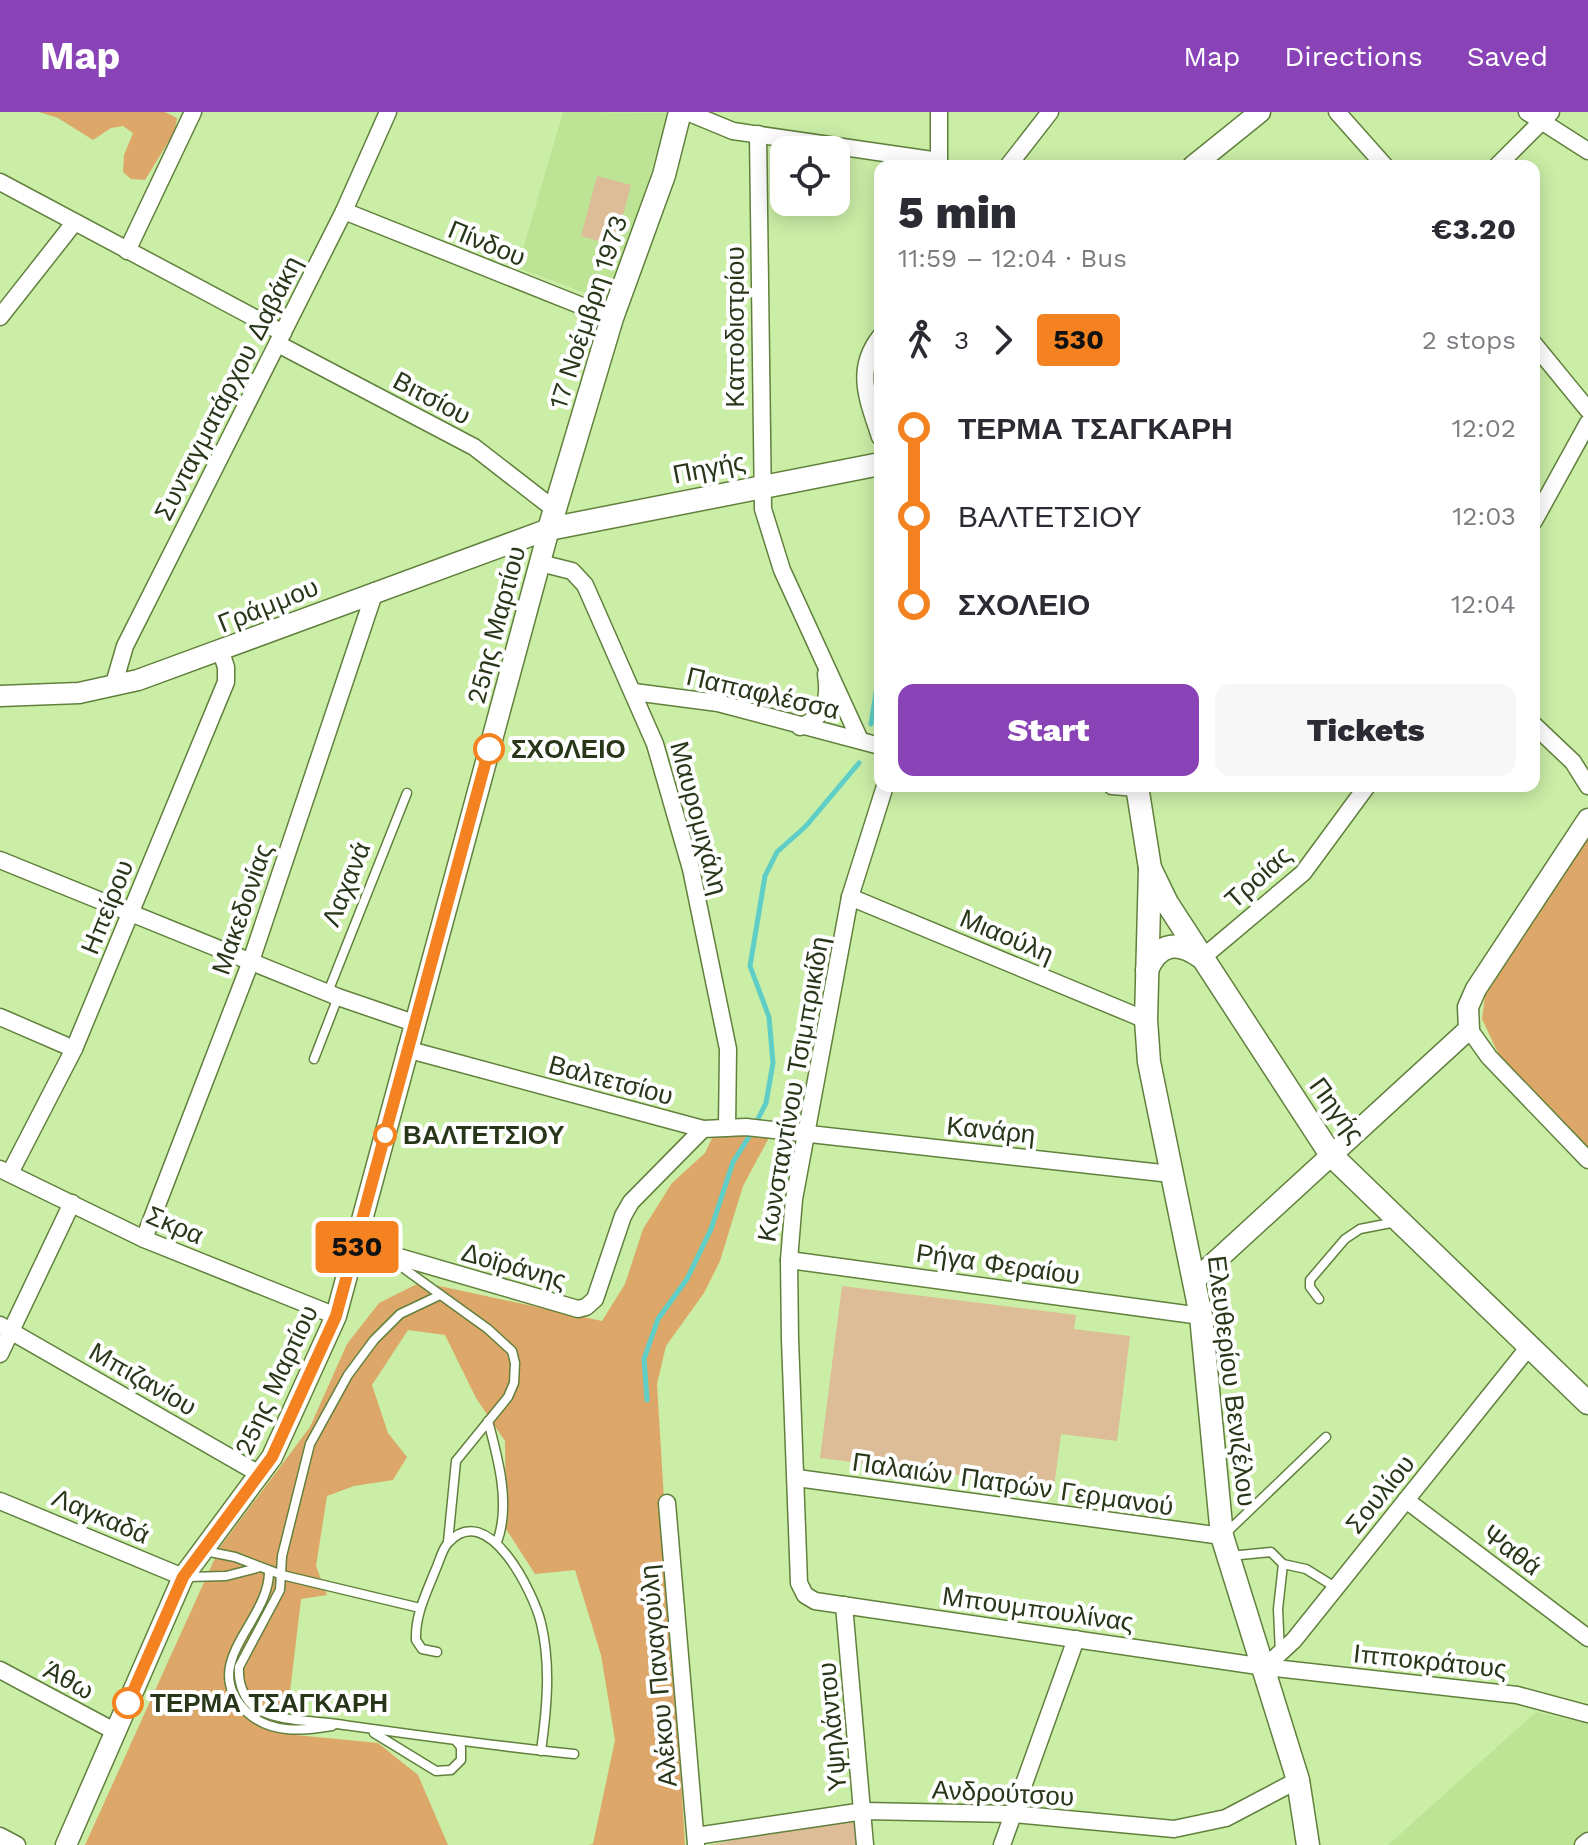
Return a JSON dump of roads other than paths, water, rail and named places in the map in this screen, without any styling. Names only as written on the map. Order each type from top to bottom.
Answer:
[{"type":"main road","name":"17 Νοέμβρη 1973","points":[[552,519],[612,318],[664,175],[680,112]]},
{"type":"main road","name":"Πηγής","points":[[552,519],[599,519],[874,465]]},
{"type":"main road","points":[[561,487],[574,508],[599,519]]},
{"type":"main road","name":"Πηγής","points":[[1138,792],[1150,868],[1202,958],[1331,1155],[1528,1348],[1585,1393]]},
{"type":"main road","name":"Ελευθερίου Βενιζέλου","points":[[1150,868],[1146,1020],[1156,1106],[1201,1316],[1226,1546],[1273,1661],[1308,1845]]},
{"type":"main road","points":[[1147,972],[1153,956],[1162,948],[1174,944],[1186,947],[1202,958]]},
{"type":"street","points":[[127,251],[193,112]]},
{"type":"street","name":"Συνταγματάρχου Δαβάκη","points":[[113,687],[125,646],[344,211],[388,112]]},
{"type":"street","points":[[687,112],[720,128],[915,160]]},
{"type":"street","points":[[939,112],[939,160]]},
{"type":"street","points":[[1013,160],[1050,112]]},
{"type":"street","points":[[1200,160],[1260,112]]},
{"type":"street","points":[[1337,112],[1380,160]]},
{"type":"street","points":[[1502,160],[1540,115],[1588,151]]},
{"type":"street","name":"Καποδιστρίου","points":[[758,134],[760,486],[772,542],[860,740]]},
{"type":"street","name":"Βιτσίου","points":[[0,182],[474,447],[552,519]]},
{"type":"street","name":"Πίνδου","points":[[344,211],[612,318]]},
{"type":"street","points":[[0,317],[74,223]]},
{"type":"street","points":[[874,345],[863,369],[874,413]]},
{"type":"street","points":[[1540,351],[1588,410]]},
{"type":"street","points":[[1540,499],[1588,423]]},
{"type":"street","name":"25ης Μαρτίου","points":[[66,1845],[183,1577],[200,1550],[261,1475],[310,1379],[336,1316],[358,1245],[406,1049],[552,519]]},
{"type":"street","name":"Γράμμου","points":[[0,696],[79,693],[113,687],[221,652],[552,519]]},
{"type":"street","name":"Μαυρομιχάλη","points":[[540,563],[563,568],[579,577],[634,692],[655,744],[691,869],[728,1049],[727,1128]]},
{"type":"street","name":"Μακεδονίας","points":[[144,1239],[251,961],[375,591]]},
{"type":"street","name":"Ηπείρου","points":[[5,1171],[74,1049],[226,682],[221,652]]},
{"type":"street","points":[[800,727],[815,721],[824,708],[828,691],[825,663]]},
{"type":"street","name":"Παπαφλέσσα","points":[[634,692],[718,703],[874,744]]},
{"type":"street","points":[[1540,731],[1573,762],[1588,786]]},
{"type":"street","name":"Κωνσταντίνου Τσιμπρικίδη","points":[[805,1595],[799,1583],[789,1260],[794,1199],[850,897],[883,792]]},
{"type":"street","name":"Τροίας","points":[[1202,958],[1303,873],[1363,792]]},
{"type":"street","points":[[1588,819],[1476,989],[1468,1007],[1469,1029],[1489,1057],[1588,1160]]},
{"type":"street","points":[[0,860],[131,910],[333,995],[414,1023]]},
{"type":"street","name":"Μιαούλη","points":[[850,897],[1146,1020]]},
{"type":"street","points":[[0,1017],[74,1049]]},
{"type":"street","points":[[1194,1281],[1469,1029]]},
{"type":"street","name":"Βαλτετσίου","points":[[406,1049],[703,1129],[746,1127],[806,1134]]},
{"type":"street","name":"Δοϊράνης","points":[[358,1245],[578,1309],[586,1307],[595,1299],[623,1216],[631,1202],[703,1129]]},
{"type":"street","name":"Κανάρη","points":[[806,1134],[1171,1174]]},
{"type":"street","name":"Σκρα","points":[[5,1171],[144,1239],[336,1316]]},
{"type":"street","points":[[0,1354],[5,1328],[72,1203]]},
{"type":"street","name":"Ρήγα Φεραίου","points":[[789,1260],[1201,1316]]},
{"type":"street","name":"Μπιζανίου","points":[[5,1328],[261,1475]]},
{"type":"street","name":"Σουλίου","points":[[1273,1661],[1528,1348]]},
{"type":"street","name":"Παλαιών Πατρών Γερμανού","points":[[797,1478],[1226,1546]]},
{"type":"street","name":"Ψαθά","points":[[1406,1500],[1588,1638]]},
{"type":"street","name":"Λαγκαδά","points":[[0,1501],[183,1577]]},
{"type":"street","name":"Αλέκου Παναγούλη","points":[[667,1503],[696,1841]]},
{"type":"street","name":"Μπουμπουλίνας","points":[[805,1595],[815,1601],[1076,1639],[1273,1661]]},
{"type":"street","name":"Υψηλάντου","points":[[844,1605],[865,1845]]},
{"type":"street","points":[[1002,1845],[1076,1639]]},
{"type":"street","name":"Ιπποκράτους","points":[[1273,1661],[1517,1695],[1588,1714]]},
{"type":"street","name":"Άθω","points":[[0,1670],[116,1732]]},
{"type":"street","name":"Ανδρούτσου","points":[[696,1841],[864,1811],[1013,1814],[1155,1829],[1190,1827],[1226,1818],[1298,1780]]},
{"type":"street","points":[[0,1836],[17,1845]]},
{"type":"lane","name":"Λαχανά","points":[[314,1059],[333,995],[407,793]]},
{"type":"lane","points":[[1319,1299],[1310,1287],[1310,1280],[1345,1239],[1360,1229],[1397,1222]]},
{"type":"lane","points":[[380,1252],[488,1329],[512,1351],[514,1383],[456,1461],[448,1542],[420,1608],[416,1640],[422,1649],[437,1652]]},
{"type":"lane","points":[[438,1296],[400,1314],[348,1375],[310,1444],[282,1556],[280,1590],[239,1667],[242,1688],[258,1709],[279,1716],[370,1731],[574,1754]]},
{"type":"lane","points":[[488,1421],[502,1503],[497,1542]]},
{"type":"lane","points":[[1226,1546],[1326,1437]]},
{"type":"lane","points":[[448,1542],[465,1533],[484,1535],[497,1542],[515,1564],[541,1620],[547,1675],[541,1751]]},
{"type":"lane","points":[[1226,1546],[1271,1552],[1283,1564],[1306,1569],[1335,1587]]},
{"type":"lane","points":[[200,1550],[235,1557],[257,1568],[282,1575],[420,1608]]},
{"type":"lane","points":[[1273,1661],[1283,1564]]},
{"type":"lane","points":[[183,1577],[226,1576],[257,1568]]},
{"type":"lane","points":[[269,1571],[265,1594],[244,1631],[230,1667],[230,1691],[252,1716],[280,1729],[340,1724]]},
{"type":"lane","points":[[370,1731],[436,1771],[451,1770],[461,1760],[461,1747],[456,1741]]},
{"type":"waterway","points":[[871,724],[874,705]]},
{"type":"waterway","points":[[756,1123],[766,1103],[773,1063],[769,1017],[750,966],[765,876],[777,852],[806,826],[859,763]]},
{"type":"waterway","points":[[647,1400],[644,1359],[658,1319],[687,1279],[711,1229],[733,1162],[752,1132]]},
{"type":"place","name":"ΣΧΟΛΕΙΟ","points":[[489,749]]},
{"type":"place","name":"ΒΑΛΤΕΤΣΙΟΥ","points":[[385,1135]]},
{"type":"place","name":"ΤΕΡΜΑ ΤΣΑΓΚΑΡΗ","points":[[128,1703]]}]
